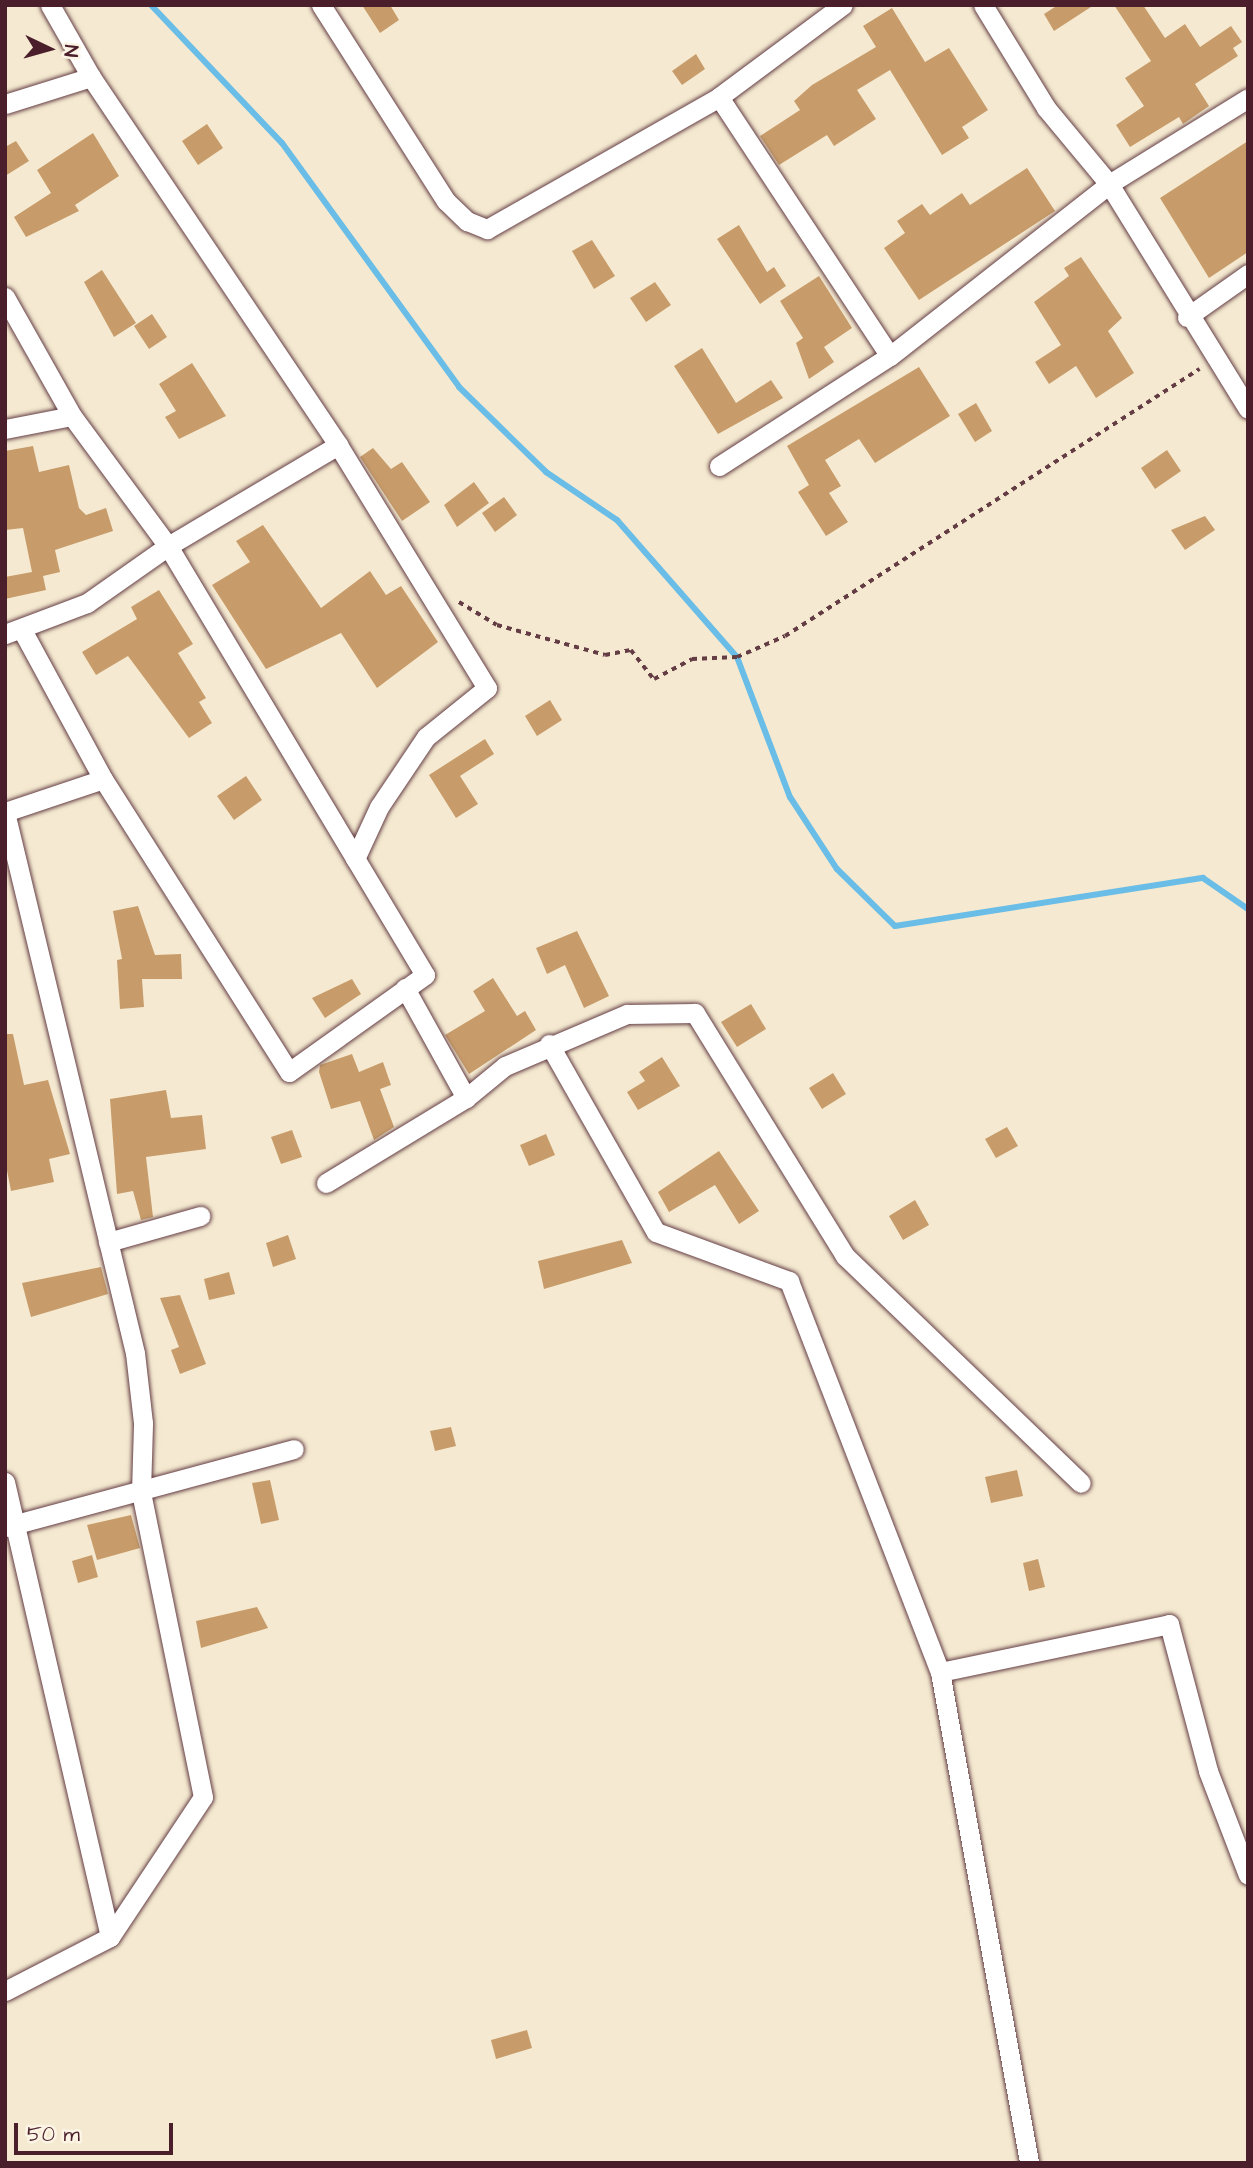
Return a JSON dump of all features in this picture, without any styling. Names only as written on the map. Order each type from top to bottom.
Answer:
[{"type":"street","points":[[50,5],[91,77],[338,445],[487,688],[426,737],[379,807],[355,859]]},
{"type":"street","points":[[321,5],[446,201],[467,221],[487,229],[719,97],[843,5]]},
{"type":"street","points":[[983,5],[1046,108],[1109,184],[1213,360],[1248,409]]},
{"type":"street","points":[[5,104],[91,77]]},
{"type":"street","points":[[719,97],[890,356]]},
{"type":"street","points":[[719,466],[890,356],[1109,184],[1248,98]]},
{"type":"street","points":[[1187,317],[1248,274]]},
{"type":"street","points":[[5,297],[72,416],[168,546],[425,975],[289,1072],[103,779],[14,632],[87,603],[168,546],[338,445]]},
{"type":"street","points":[[5,429],[72,416]]},
{"type":"street","points":[[5,1990],[110,1937],[203,1797],[141,1492],[144,1423],[135,1353],[5,812],[103,779]]},
{"type":"street","points":[[405,988],[466,1098]]},
{"type":"street","points":[[326,1183],[466,1098],[505,1066],[549,1044],[627,1014],[695,1013],[845,1255],[1082,1483]]},
{"type":"street","points":[[549,1044],[656,1232],[789,1281],[940,1672],[1029,2163]]},
{"type":"street","points":[[108,1242],[200,1216]]},
{"type":"street","points":[[11,1526],[294,1449]]},
{"type":"street","points":[[5,1482],[11,1526],[110,1937]]},
{"type":"street","points":[[940,1672],[1169,1624],[1208,1771],[1248,1875]]},
{"type":"path","points":[[455,600],[497,625],[606,655],[631,650],[654,679],[692,659],[737,657],[785,636],[1213,360]]},
{"type":"building","points":[[362,5],[390,5],[399,20],[380,33]]},
{"type":"building","points":[[1058,5],[1094,5],[1054,31],[1044,14]]},
{"type":"building","points":[[1114,5],[1143,5],[1165,38],[1185,24],[1200,47],[1231,26],[1242,42],[1233,48],[1238,56],[1195,84],[1209,106],[1183,124],[1179,117],[1130,147],[1116,125],[1144,106],[1125,78],[1151,61]]},
{"type":"building","points":[[892,8],[925,62],[949,48],[988,110],[962,127],[969,138],[942,155],[890,70],[857,90],[876,119],[834,146],[827,135],[779,165],[760,136],[800,110],[794,101],[812,85],[876,47],[863,26]]},
{"type":"building","points":[[696,54],[705,69],[682,85],[672,71]]},
{"type":"building","points":[[207,124],[223,148],[198,165],[182,141]]},
{"type":"building","points":[[93,133],[119,176],[75,205],[79,211],[26,237],[14,217],[51,193],[37,170]]},
{"type":"building","points":[[16,141],[29,161],[5,176],[5,147]]},
{"type":"building","points":[[1248,141],[1248,252],[1209,278],[1160,198]]},
{"type":"building","points":[[1027,168],[1055,211],[919,300],[884,248],[905,233],[897,221],[922,204],[930,215],[962,193],[970,205]]},
{"type":"building","points":[[739,225],[767,272],[774,267],[786,286],[760,304],[717,239]]},
{"type":"building","points":[[592,240],[615,276],[594,289],[572,251]]},
{"type":"building","points":[[1081,257],[1122,318],[1108,331],[1134,373],[1096,398],[1076,366],[1049,384],[1035,362],[1061,345],[1034,302],[1069,276],[1064,268]]},
{"type":"building","points":[[102,270],[136,323],[114,337],[84,282]]},
{"type":"building","points":[[819,276],[852,328],[824,347],[834,362],[809,379],[796,343],[803,338],[780,301]]},
{"type":"building","points":[[655,282],[671,305],[646,322],[630,298]]},
{"type":"building","points":[[152,314],[167,337],[149,349],[134,326]]},
{"type":"building","points":[[702,348],[736,403],[771,380],[783,398],[718,434],[674,366]]},
{"type":"building","points":[[192,363],[226,416],[179,439],[165,417],[176,411],[159,384]]},
{"type":"building","points":[[919,367],[950,416],[875,463],[859,439],[825,460],[841,486],[829,493],[848,522],[826,536],[798,492],[809,485],[787,446]]},
{"type":"building","points":[[976,403],[992,431],[975,442],[958,414]]},
{"type":"building","points":[[33,446],[39,472],[69,465],[79,508],[86,515],[106,508],[113,531],[55,550],[60,572],[43,576],[46,590],[5,599],[5,577],[32,572],[23,528],[5,530],[5,451]]},
{"type":"building","points":[[373,448],[391,469],[402,462],[430,502],[402,521],[360,457]]},
{"type":"building","points":[[1167,450],[1181,471],[1155,489],[1141,468]]},
{"type":"building","points":[[474,482],[489,503],[457,527],[444,505]]},
{"type":"building","points":[[504,497],[517,515],[495,532],[482,513]]},
{"type":"building","points":[[1205,516],[1215,530],[1185,550],[1171,530]]},
{"type":"building","points":[[263,525],[321,608],[370,571],[386,595],[401,586],[438,642],[377,688],[341,633],[266,669],[212,585],[250,562],[236,541]]},
{"type":"building","points":[[159,590],[193,644],[178,653],[206,698],[199,702],[212,723],[189,738],[128,656],[96,675],[82,652],[137,619],[131,607]]},
{"type":"building","points":[[550,700],[562,720],[537,736],[525,716]]},
{"type":"building","points":[[485,739],[494,754],[460,776],[478,804],[456,818],[429,775]]},
{"type":"building","points":[[246,776],[262,800],[234,820],[217,796]]},
{"type":"building","points":[[138,906],[155,955],[181,954],[182,979],[142,979],[144,1007],[120,1009],[117,960],[122,959],[113,911]]},
{"type":"building","points":[[577,931],[609,996],[584,1008],[565,965],[547,974],[536,948]]},
{"type":"building","points":[[493,978],[517,1016],[525,1011],[536,1030],[469,1074],[445,1035],[485,1011],[473,991]]},
{"type":"building","points":[[352,979],[361,994],[325,1018],[312,998]]},
{"type":"building","points":[[751,1004],[766,1029],[737,1047],[721,1022]]},
{"type":"building","points":[[5,1034],[13,1034],[24,1085],[48,1080],[70,1154],[49,1159],[54,1182],[11,1191],[5,1160]]},
{"type":"building","points":[[352,1054],[359,1072],[383,1062],[391,1085],[380,1089],[394,1127],[374,1140],[360,1101],[331,1109],[319,1072],[320,1065]]},
{"type":"building","points":[[662,1057],[680,1086],[638,1110],[627,1092],[645,1081],[639,1072]]},
{"type":"building","points":[[833,1073],[846,1094],[822,1109],[809,1088]]},
{"type":"building","points":[[166,1090],[171,1118],[202,1115],[206,1149],[146,1157],[153,1217],[141,1220],[133,1191],[117,1194],[110,1099]]},
{"type":"building","points":[[1007,1127],[1018,1146],[996,1158],[985,1139]]},
{"type":"building","points":[[292,1130],[302,1157],[281,1164],[271,1137]]},
{"type":"building","points":[[546,1134],[555,1155],[529,1166],[520,1145]]},
{"type":"building","points":[[719,1151],[759,1211],[739,1224],[715,1185],[669,1212],[658,1192]]},
{"type":"building","points":[[915,1200],[929,1225],[903,1240],[889,1216]]},
{"type":"building","points":[[288,1235],[296,1259],[273,1267],[266,1243]]},
{"type":"building","points":[[622,1240],[632,1263],[544,1289],[538,1261]]},
{"type":"building","points":[[101,1267],[108,1294],[31,1317],[22,1283]]},
{"type":"building","points":[[229,1272],[235,1294],[209,1300],[204,1279]]},
{"type":"building","points":[[180,1295],[206,1364],[180,1374],[171,1350],[179,1347],[160,1298]]},
{"type":"building","points":[[451,1427],[456,1446],[435,1451],[430,1431]]},
{"type":"building","points":[[1017,1470],[1023,1496],[991,1503],[985,1477]]},
{"type":"building","points":[[270,1480],[279,1520],[261,1524],[252,1483]]},
{"type":"building","points":[[131,1515],[140,1548],[97,1560],[87,1525]]},
{"type":"building","points":[[92,1555],[98,1577],[78,1583],[72,1561]]},
{"type":"building","points":[[1038,1559],[1045,1587],[1029,1591],[1023,1563]]},
{"type":"building","points":[[257,1607],[268,1628],[201,1648],[196,1621]]},
{"type":"building","points":[[527,2030],[532,2048],[496,2059],[491,2040]]},
{"type":"waterway","points":[[151,5],[282,143],[459,387],[546,472],[617,520],[737,657],[790,797],[837,869],[895,926],[1203,878],[1248,909]]}]
